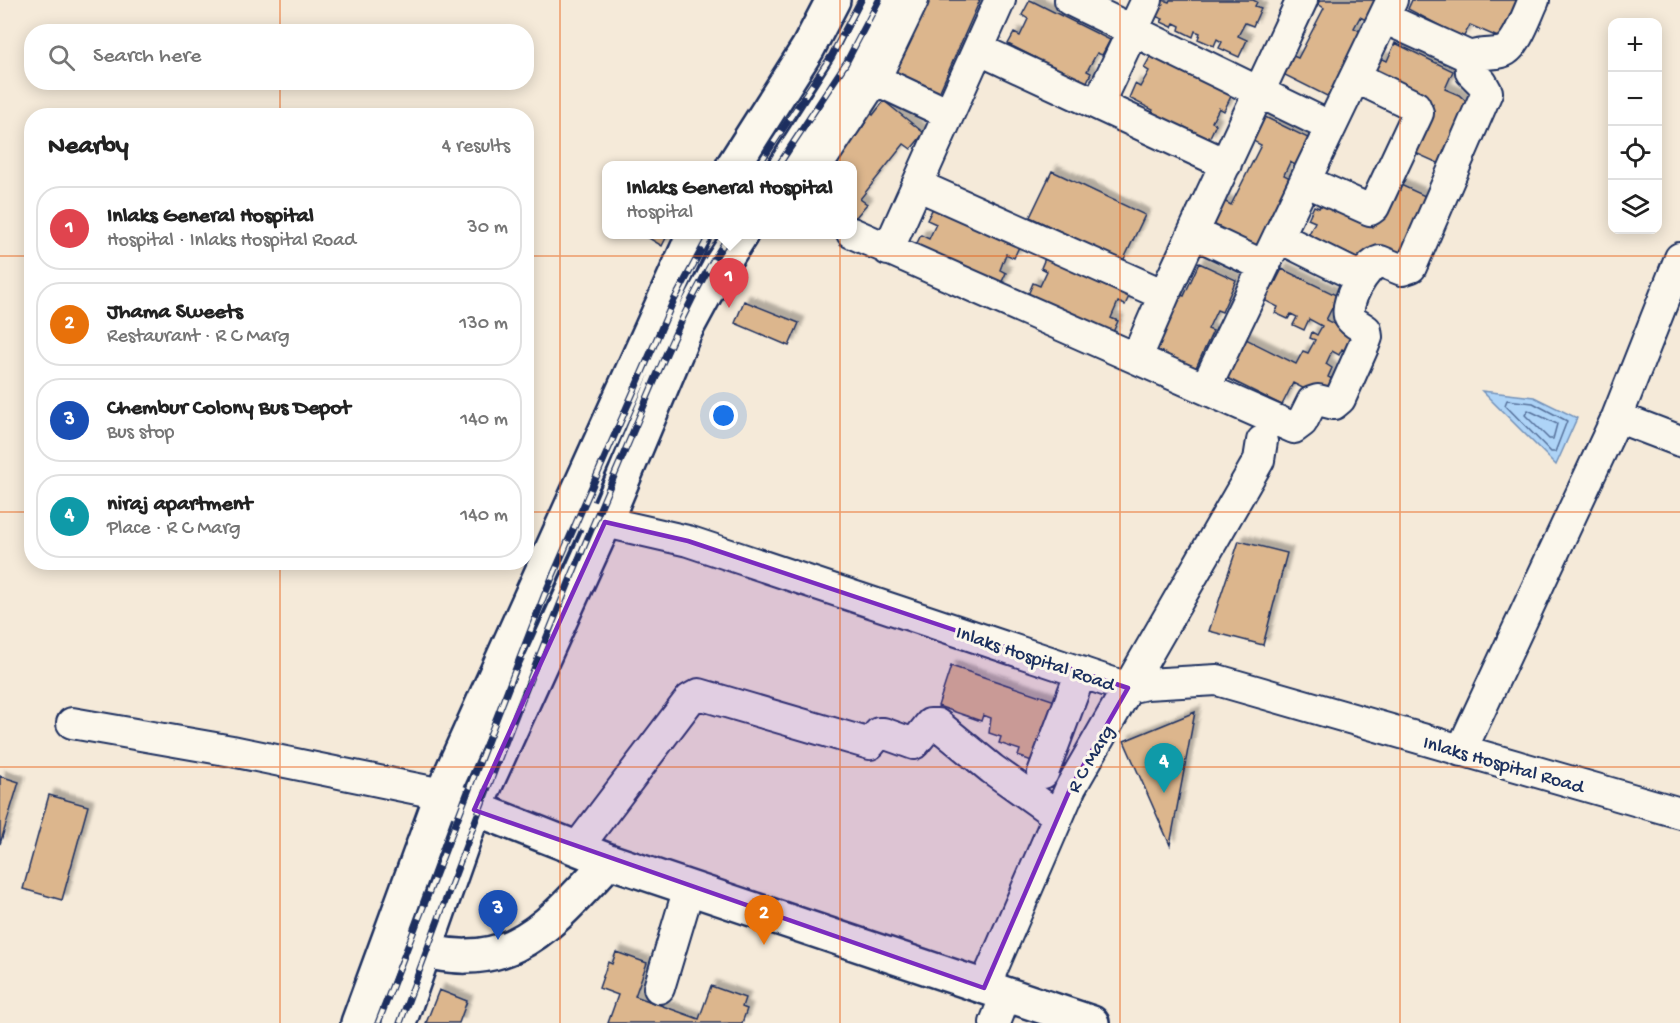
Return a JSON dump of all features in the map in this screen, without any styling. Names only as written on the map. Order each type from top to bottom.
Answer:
[{"type":"main road","points":[[736,161],[808,48],[833,0]]},
{"type":"main road","points":[[789,161],[862,73],[883,0]]},
{"type":"main road","points":[[399,1023],[474,810],[605,522],[685,330],[738,239]]},
{"type":"main road","points":[[358,1023],[442,794],[689,244],[718,270]]},
{"type":"main road","points":[[442,794],[474,810],[609,861],[689,888],[995,1002],[1092,1023]]},
{"type":"main road","points":[[390,939],[423,951],[461,958],[513,948],[555,920],[609,861]]},
{"type":"street","points":[[819,161],[862,73],[913,0]]},
{"type":"street","points":[[888,250],[1000,0]]},
{"type":"street","points":[[1070,0],[1331,127]]},
{"type":"street","points":[[1098,104],[1147,0]]},
{"type":"street","points":[[1206,387],[1388,9],[1470,57],[1487,52],[1504,52],[1513,45],[1534,0]]},
{"type":"street","points":[[1137,357],[1260,92],[1298,1]]},
{"type":"street","points":[[978,49],[1226,164]]},
{"type":"street","points":[[857,235],[1206,387],[1294,428],[1302,422],[1312,402],[1318,400],[1334,404],[1340,399],[1367,337],[1366,330],[1351,320],[1348,310],[1361,278],[1372,265],[1380,261],[1402,270],[1411,267],[1487,92],[1471,72],[1470,57]]},
{"type":"street","points":[[862,73],[949,114]]},
{"type":"street","points":[[1305,180],[1370,210],[1374,207],[1419,113],[1415,106],[1355,77]]},
{"type":"street","points":[[917,185],[1164,295]]},
{"type":"street","points":[[1194,232],[1264,266]]},
{"type":"street","points":[[1278,237],[1361,278]]},
{"type":"street","points":[[1461,751],[1617,417],[1680,258]]},
{"type":"street","points":[[1617,417],[1680,441]]},
{"type":"street","name":"R C Marg","points":[[995,1002],[1058,816],[1071,787],[1259,460],[1262,441]]},
{"type":"street","name":"Inlaks Hospital Road","points":[[571,509],[605,522],[688,541],[1128,688],[1146,684],[1217,680],[1680,813]]},
{"type":"street","points":[[1043,773],[1081,672]]},
{"type":"street","points":[[577,848],[690,699],[699,694],[870,744],[879,734],[883,733],[914,744],[930,724],[937,724],[992,769],[1058,816]]},
{"type":"street","points":[[72,723],[232,751],[442,794]]},
{"type":"street","points":[[659,988],[689,888]]},
{"type":"highlighted area","points":[[605,522],[688,541],[1128,688],[1071,787],[984,988],[474,810]]},
{"type":"water","points":[[1482,391],[1534,397],[1577,418],[1556,465]]},
{"type":"building","points":[[922,0],[980,0],[938,95],[922,88],[924,85],[893,76]]},
{"type":"building","points":[[1030,0],[1110,40],[1102,55],[1097,53],[1087,71],[1091,73],[1086,84],[1033,63],[1036,58],[1008,44],[1014,33],[1020,36],[1028,19],[1022,15]]},
{"type":"building","points":[[1163,0],[1169,2],[1170,0],[1253,0],[1257,2],[1255,6],[1261,8],[1253,26],[1245,23],[1238,36],[1247,40],[1239,57],[1219,48],[1222,42],[1217,39],[1214,46],[1198,39],[1200,33],[1195,31],[1193,37],[1179,30],[1180,26],[1174,23],[1172,27],[1161,22],[1163,19],[1155,16]]},
{"type":"building","points":[[1320,0],[1379,0],[1368,21],[1360,17],[1354,28],[1362,32],[1329,97],[1283,74],[1293,56],[1298,58],[1324,8],[1318,4]]},
{"type":"building","points":[[1412,0],[1522,0],[1500,38],[1470,25],[1463,38],[1408,9]]},
{"type":"building","points":[[1395,43],[1453,71],[1445,89],[1459,95],[1475,110],[1447,167],[1411,151],[1433,104],[1372,75],[1381,58],[1387,61]]},
{"type":"building","points":[[1153,52],[1232,94],[1224,111],[1219,108],[1212,122],[1216,124],[1209,139],[1182,126],[1178,133],[1149,117],[1153,110],[1129,98],[1135,84],[1140,87],[1149,71],[1144,68]]},
{"type":"building","points":[[884,101],[924,133],[911,149],[904,144],[860,199],[867,204],[857,216],[857,161],[828,161],[858,124],[862,128],[865,123],[860,119],[868,110],[873,115]]},
{"type":"building","points":[[1265,117],[1310,139],[1297,166],[1290,162],[1284,175],[1290,178],[1256,247],[1211,225],[1224,201],[1231,205],[1261,145],[1253,141]]},
{"type":"building","points":[[1052,171],[1145,215],[1123,261],[1030,217]]},
{"type":"building","points":[[1394,182],[1434,200],[1405,261],[1375,247],[1366,265],[1307,238],[1315,222],[1308,219],[1314,206],[1319,208],[1322,203],[1373,227]]},
{"type":"building","points":[[936,202],[1021,242],[1014,258],[1006,254],[1000,270],[1006,273],[997,292],[912,253],[921,235],[929,239],[936,224],[927,220]]},
{"type":"building","points":[[650,239],[666,239],[662,246]]},
{"type":"building","points":[[1048,251],[1132,290],[1125,305],[1118,302],[1111,318],[1118,321],[1109,341],[1025,302],[1033,283],[1040,286],[1047,271],[1041,268]]},
{"type":"building","points":[[1199,263],[1236,280],[1222,312],[1217,310],[1208,329],[1213,331],[1192,376],[1151,357],[1170,319],[1163,316],[1178,294],[1184,296]]},
{"type":"building","points":[[1282,269],[1338,296],[1326,320],[1360,337],[1352,354],[1342,349],[1339,355],[1332,351],[1326,364],[1332,368],[1328,377],[1338,382],[1328,401],[1293,383],[1282,405],[1225,377],[1238,335],[1296,364],[1303,351],[1308,353],[1315,340],[1310,338],[1312,332],[1317,335],[1322,326],[1309,319],[1304,330],[1293,325],[1297,317],[1291,314],[1288,319],[1275,313],[1278,307],[1260,298],[1268,282],[1274,285]]},
{"type":"building","points":[[744,301],[799,323],[789,346],[735,323]]},
{"type":"building","points":[[1239,541],[1287,553],[1263,645],[1209,631]]},
{"type":"building","points":[[951,666],[1061,703],[1040,764],[1018,756],[1020,750],[999,743],[1001,737],[989,733],[991,718],[983,715],[981,721],[938,706]]},
{"type":"building","points":[[1195,712],[1170,845],[1124,741]]},
{"type":"building","points":[[0,776],[19,782],[0,844]]},
{"type":"building","points":[[49,795],[88,806],[62,900],[23,889]]},
{"type":"building","points":[[616,952],[647,963],[635,996],[699,1019],[711,986],[745,998],[742,1007],[747,1009],[742,1023],[608,1023],[618,995],[599,988],[608,962],[612,964]]},
{"type":"building","points":[[439,990],[467,1001],[459,1023],[426,1023]]},
{"type":"railway","points":[[761,161],[832,55],[861,0]]},
{"type":"railway","points":[[781,161],[846,63],[879,0]]},
{"type":"railway","points":[[378,1023],[544,596],[672,304],[707,239]]},
{"type":"railway","points":[[400,1023],[505,744],[588,536],[682,318],[727,239]]},
{"type":"place","name":"Inlaks General Hospital","points":[[729,308]]},
{"type":"place","name":"niraj apartment","points":[[1164,793]]},
{"type":"place","name":"Chembur Colony Bus Depot","points":[[498,940]]},
{"type":"place","name":"Jhama Sweets","points":[[764,945]]}]
